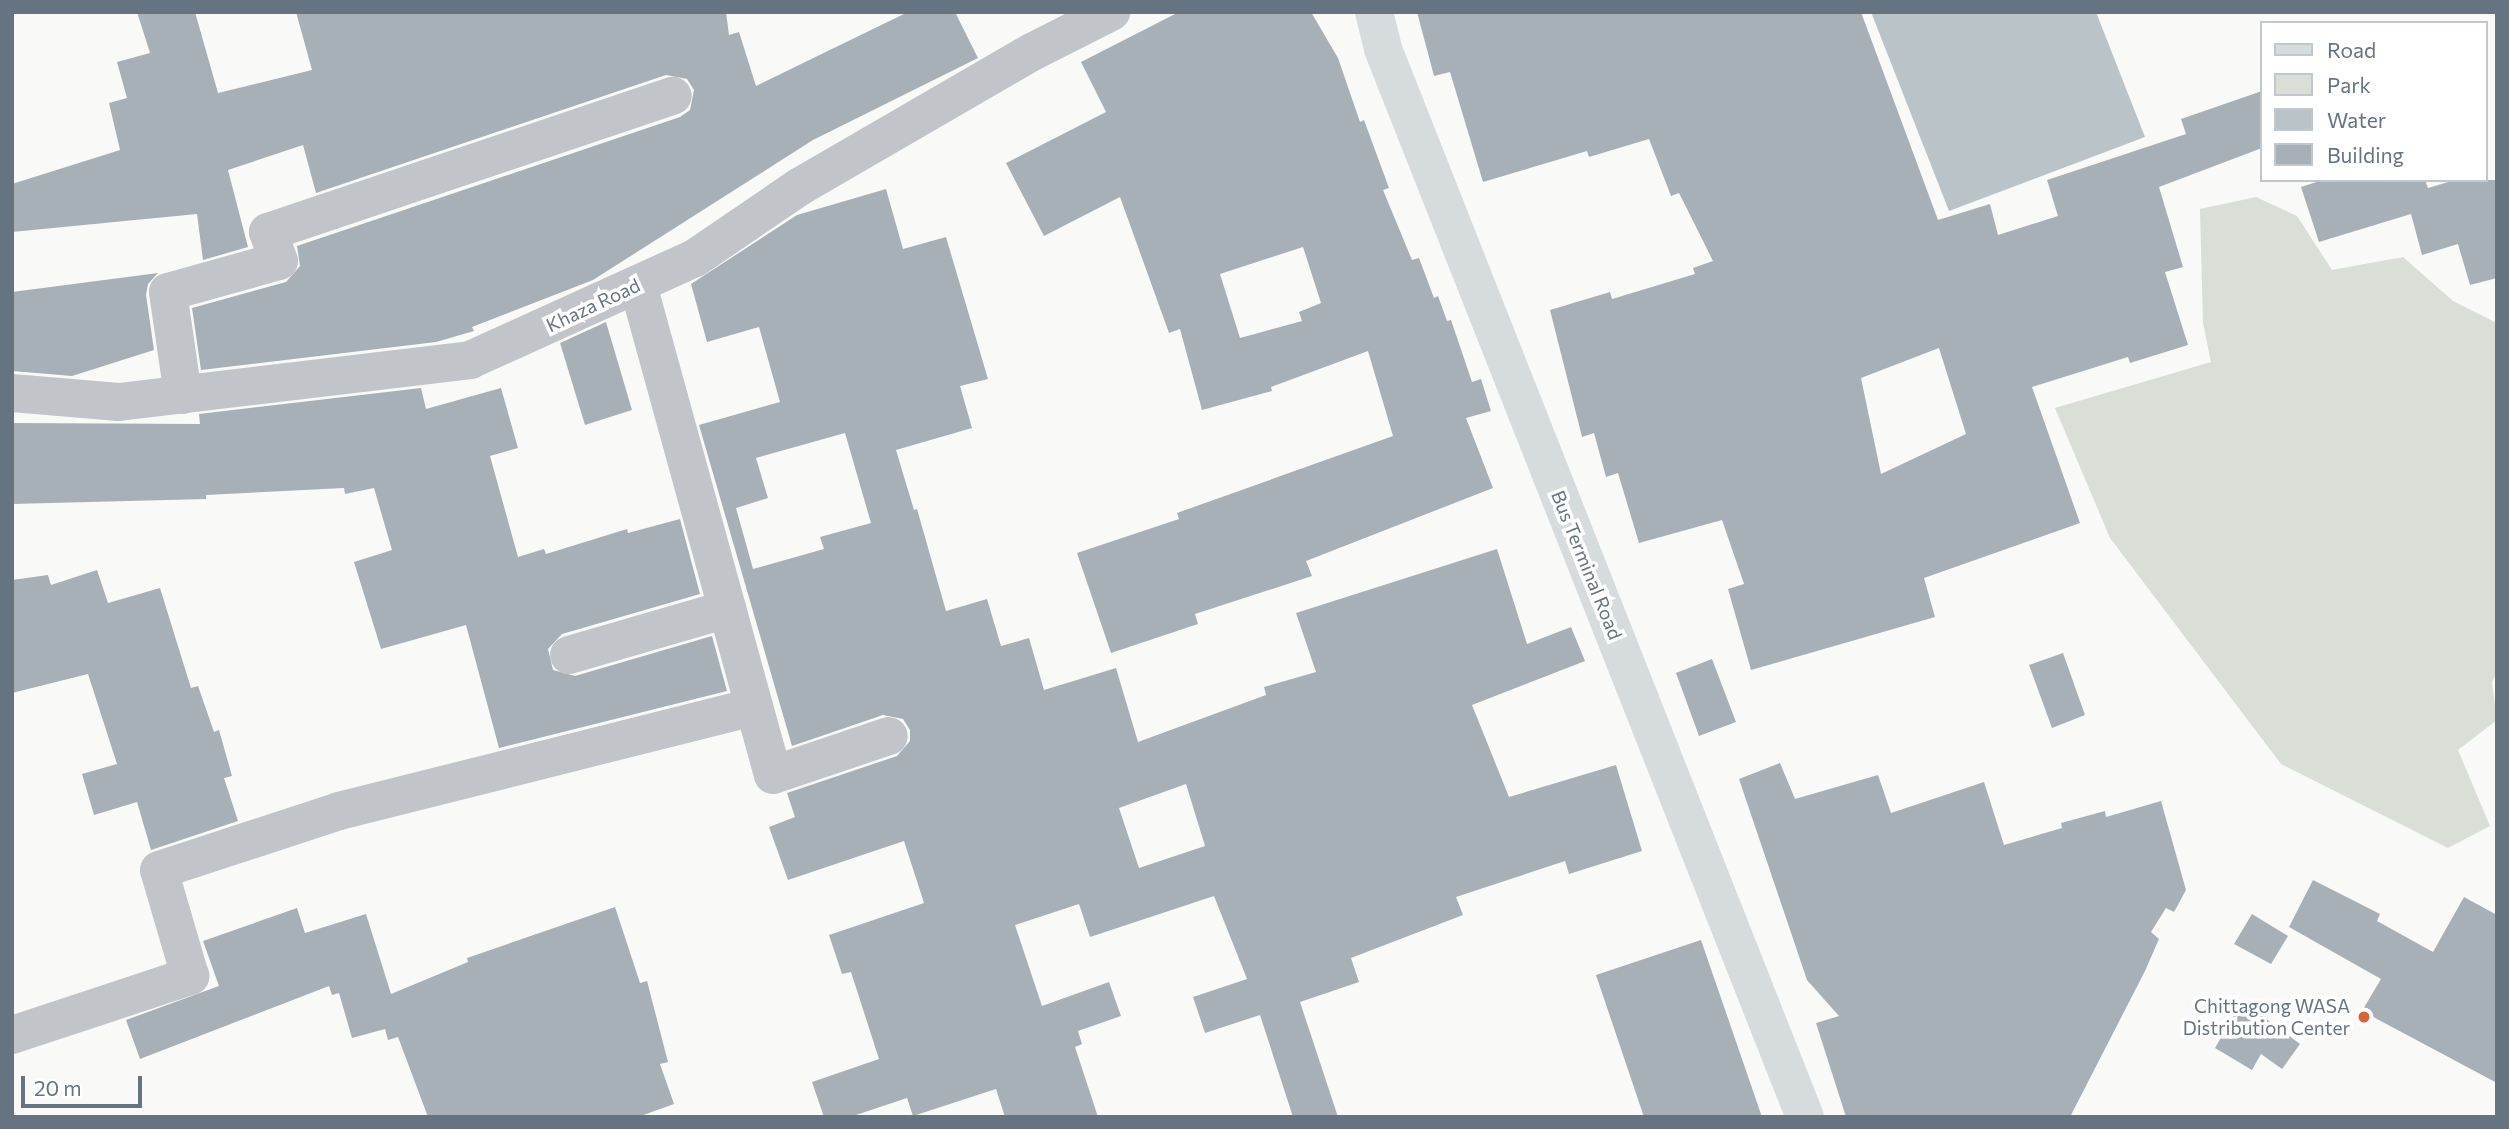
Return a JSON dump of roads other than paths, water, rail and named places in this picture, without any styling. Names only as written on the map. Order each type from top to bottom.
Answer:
[{"type":"main road","name":"Bus Terminal Road","points":[[1374,12],[1383,49],[1805,1117]]},
{"type":"street","name":"Khaza Road","points":[[12,393],[119,402],[470,360],[695,258],[799,187],[1032,52],[1111,12]]},
{"type":"street","points":[[183,395],[168,292],[279,261],[268,232],[673,96]]},
{"type":"street","points":[[638,285],[773,775],[889,736]]},
{"type":"street","points":[[569,655],[727,609]]},
{"type":"street","points":[[12,1035],[190,976],[159,870],[339,811],[754,707]]},
{"type":"water","points":[[1871,12],[2096,12],[2145,137],[1949,211]]},
{"type":"place","name":"Chittagong WASA Distribution Center","points":[[2364,1017]]}]
